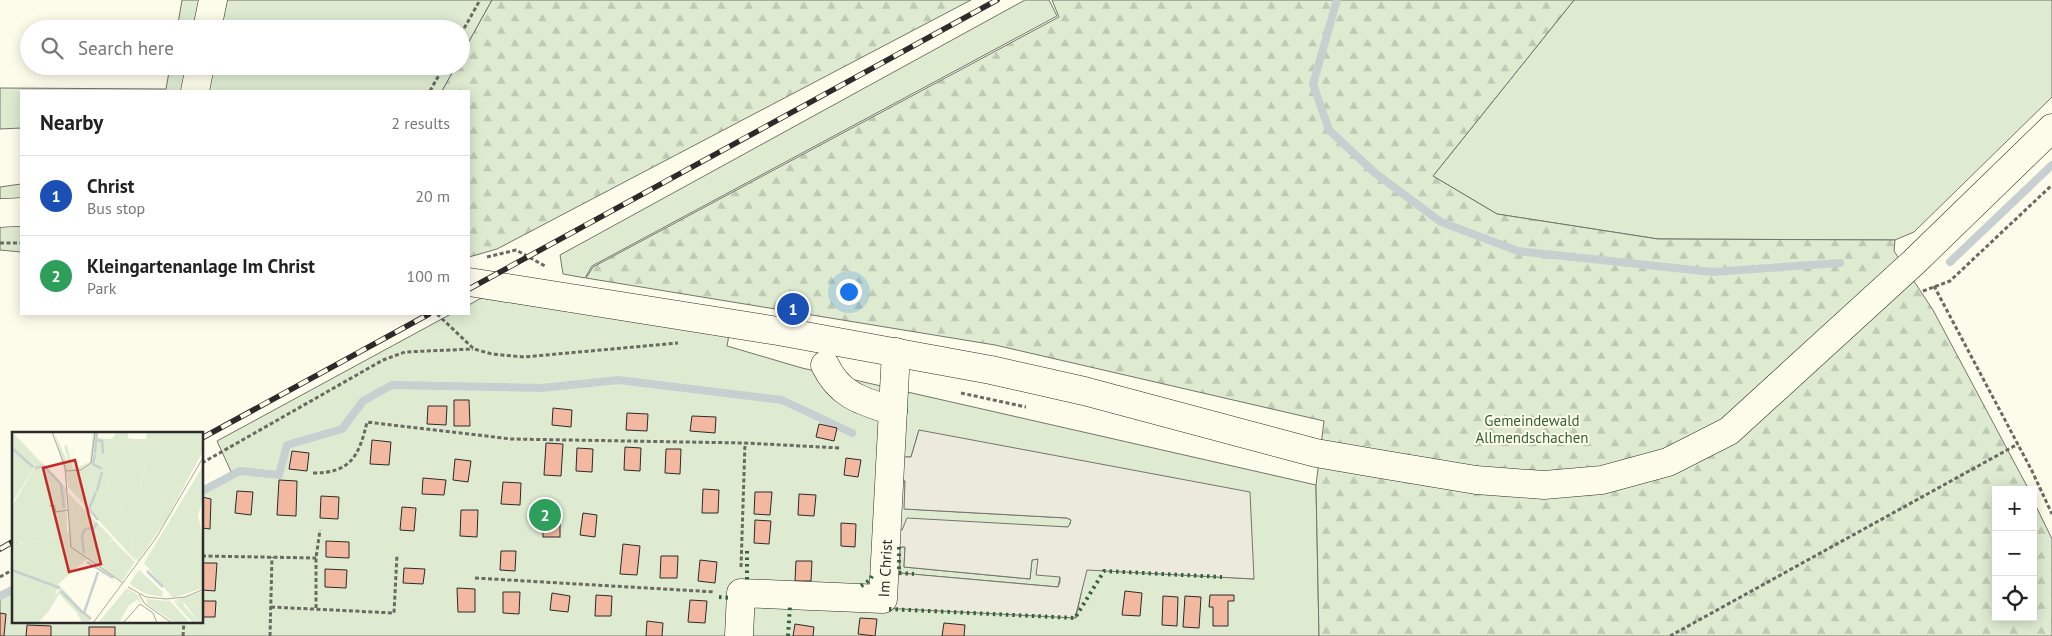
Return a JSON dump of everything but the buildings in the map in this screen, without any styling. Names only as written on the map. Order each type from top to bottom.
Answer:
[{"type":"main road","points":[[209,20],[213,0]]},
{"type":"main road","points":[[195,90],[198,75]]},
{"type":"main road","points":[[470,282],[896,352],[1084,391],[1325,454],[1476,480],[1544,485],[1602,480],[1668,462],[1729,431],[1914,262],[2052,128]]},
{"type":"main road","points":[[0,213],[20,212]]},
{"type":"main road","name":"Im Christ","points":[[741,593],[883,599],[896,352]]},
{"type":"main road","points":[[825,365],[831,378],[856,399],[893,411]]},
{"type":"main road","points":[[739,636],[741,593]]},
{"type":"path","points":[[469,20],[480,0]]},
{"type":"path","points":[[431,90],[439,75]]},
{"type":"path","points":[[2052,185],[1950,281],[1935,287],[2018,444],[2052,514]]},
{"type":"path","points":[[0,243],[20,243]]},
{"type":"path","points":[[485,257],[516,250],[546,267]]},
{"type":"path","points":[[204,462],[383,360],[405,352],[474,349]]},
{"type":"path","points":[[313,474],[328,473],[344,466],[351,460],[360,449],[367,422],[510,439],[745,443],[840,448]]},
{"type":"path","points":[[475,578],[741,593],[745,443]]},
{"type":"path","points":[[1670,636],[2018,444]]},
{"type":"path","points":[[316,608],[316,558],[320,530]]},
{"type":"path","points":[[271,608],[316,608],[394,613],[397,555]]},
{"type":"path","points":[[204,556],[316,558]]},
{"type":"path","points":[[270,636],[272,557]]},
{"type":"path","points":[[0,577],[12,570]]},
{"type":"green space","points":[[182,0],[492,0],[470,40],[470,20],[179,20]]},
{"type":"green space","points":[[492,0],[971,0],[497,249],[470,257],[470,90],[443,90],[451,75],[470,75],[470,40]]},
{"type":"green space","points":[[1025,0],[1049,0],[1057,16],[592,266],[585,278],[563,274],[560,255]]},
{"type":"green space","name":"Gemeindewald Allmendschachen","points":[[1052,0],[1574,0],[1433,176],[1497,214],[1658,239],[1895,240],[1894,251],[1933,310],[2027,486],[1992,486],[1992,621],[2037,621],[2037,508],[2052,539],[2052,636],[1319,636],[1316,485],[1324,421],[995,345],[586,278],[593,267],[1059,17]]},
{"type":"green space","points":[[1574,0],[2052,0],[2052,97],[1914,232],[1895,240],[1658,239],[1497,214],[1433,176]]},
{"type":"green space","points":[[168,75],[451,75],[443,90],[20,90],[20,128],[0,129],[0,88],[166,89]]},
{"type":"green space","points":[[20,184],[20,252],[0,250],[0,187]]},
{"type":"green space","points":[[481,298],[729,335],[727,346],[802,368],[1316,485],[1319,636],[0,636],[0,599],[12,593],[12,624],[204,624],[204,492],[233,476],[217,441],[449,315],[470,315],[470,304]],"holes":[[[919,430],[1254,579],[1086,569],[1076,618],[883,599],[903,457],[911,457]]]},
{"type":"green space","points":[[901,480],[905,481],[905,509],[1067,518],[1071,520],[1069,527],[899,530]]},
{"type":"green space","points":[[899,547],[905,547],[904,567],[1030,579],[1032,560],[1038,559],[1060,577],[1058,587],[899,573]]},
{"type":"shaded area","points":[[919,430],[1250,492],[1254,579],[1087,570],[1075,618],[882,608],[903,457],[911,457]],"holes":[[[901,480],[905,481],[904,509],[1067,518],[1071,520],[1068,527],[907,518],[902,530],[899,530]],[[900,547],[905,547],[904,567],[1030,579],[1032,560],[1038,559],[1036,575],[1060,577],[1060,582],[1058,587],[900,573]]]},
{"type":"waterway","points":[[1337,0],[1313,84],[1329,130],[1375,173],[1441,222],[1518,251],[1712,272],[1840,263]]},
{"type":"waterway","points":[[1950,262],[2052,165]]},
{"type":"waterway","points":[[204,490],[240,471],[279,475],[287,445],[342,429],[363,401],[392,385],[542,388],[618,380],[782,400],[852,433]]},
{"type":"waterway","points":[[0,596],[12,590]]},
{"type":"railway","points":[[470,288],[997,0]]},
{"type":"railway","points":[[204,437],[427,315]]},
{"type":"railway","points":[[0,549],[12,542]]},
{"type":"hedge","points":[[899,547],[899,573],[914,574]]},
{"type":"hedge","points":[[747,551],[747,583]]},
{"type":"hedge","points":[[889,609],[1075,618],[1104,571],[1222,577]]},
{"type":"hedge","points":[[861,586],[870,580],[872,576]]},
{"type":"hedge","points":[[719,597],[732,598]]},
{"type":"hedge","points":[[788,636],[790,606]]},
{"type":"place","name":"Christ","points":[[793,309]]},
{"type":"place","name":"Kleingartenanlage Im Christ","points":[[545,515]]}]
